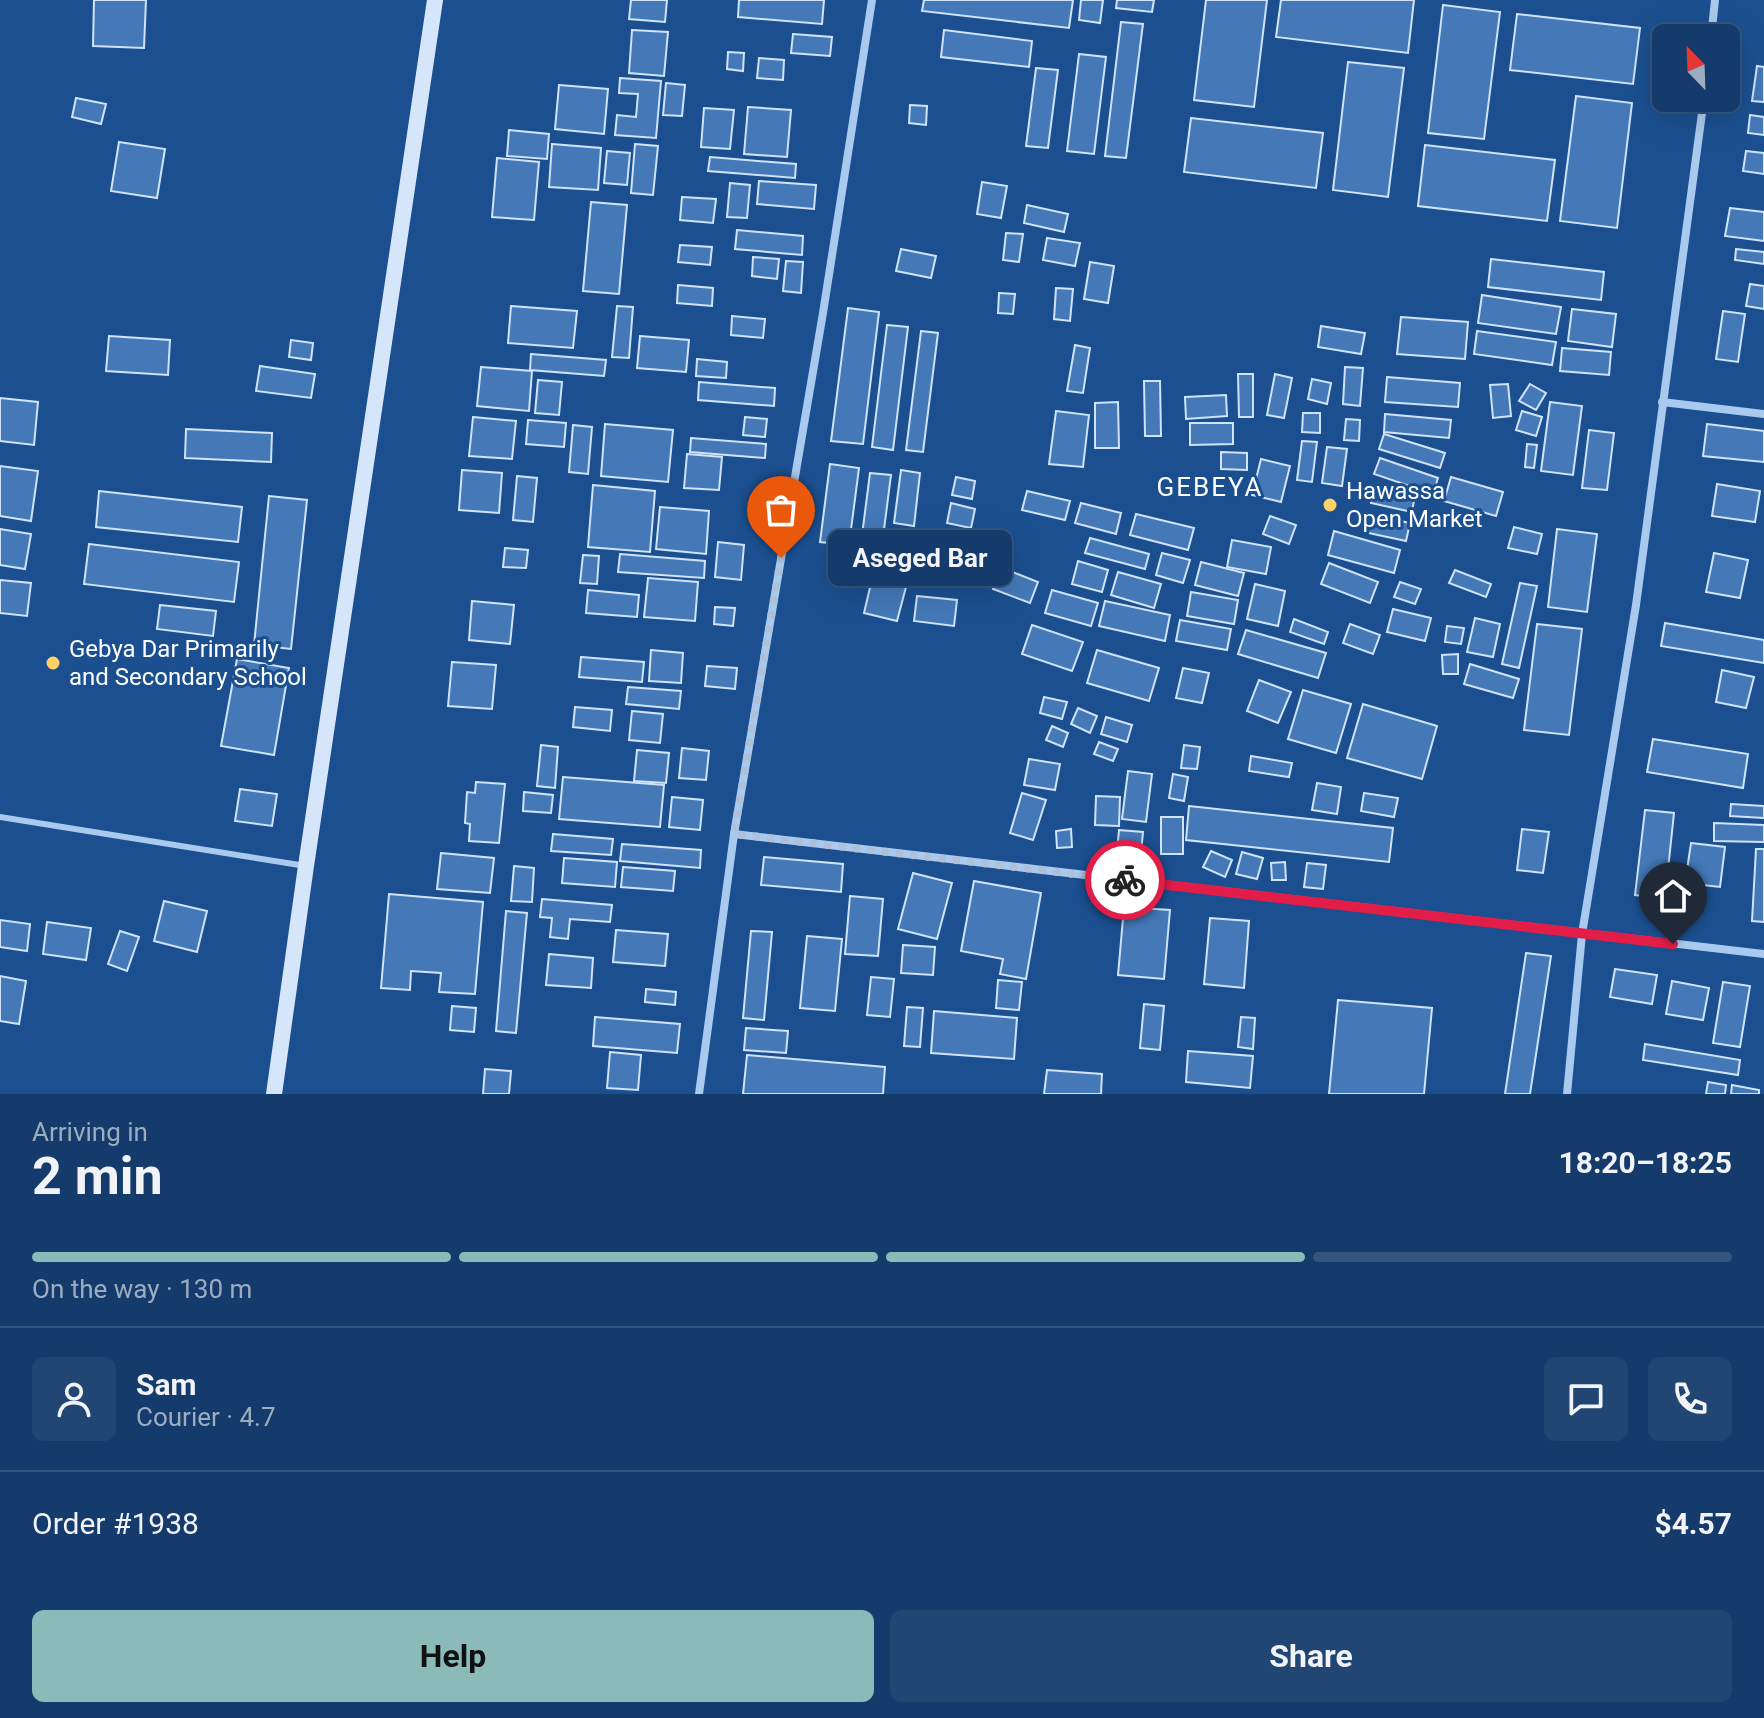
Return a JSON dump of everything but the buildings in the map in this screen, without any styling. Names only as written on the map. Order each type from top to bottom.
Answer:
[{"type":"main road","points":[[274,1094],[435,0]]},
{"type":"street","points":[[699,1094],[734,834],[823,313],[872,0]]},
{"type":"street","points":[[1712,24],[1715,0]]},
{"type":"street","points":[[1567,1094],[1582,934],[1636,605],[1702,112]]},
{"type":"street","points":[[1662,402],[1764,414]]},
{"type":"street","points":[[734,834],[1764,954]]},
{"type":"lane","points":[[0,817],[306,866]]},
{"type":"way so far","points":[[781,558],[734,834],[1125,880]]},
{"type":"place","name":"Hawassa Open Market","points":[[1330,505]]},
{"type":"place","name":"Aseged Bar","points":[[781,558]]},
{"type":"place","name":"Gebya Dar Primarily and Secondary School","points":[[53,663]]},
{"type":"district","name":"GEBEYA","points":[[1210,487]]},
{"type":"route","points":[[1125,880],[1673,944]]}]
